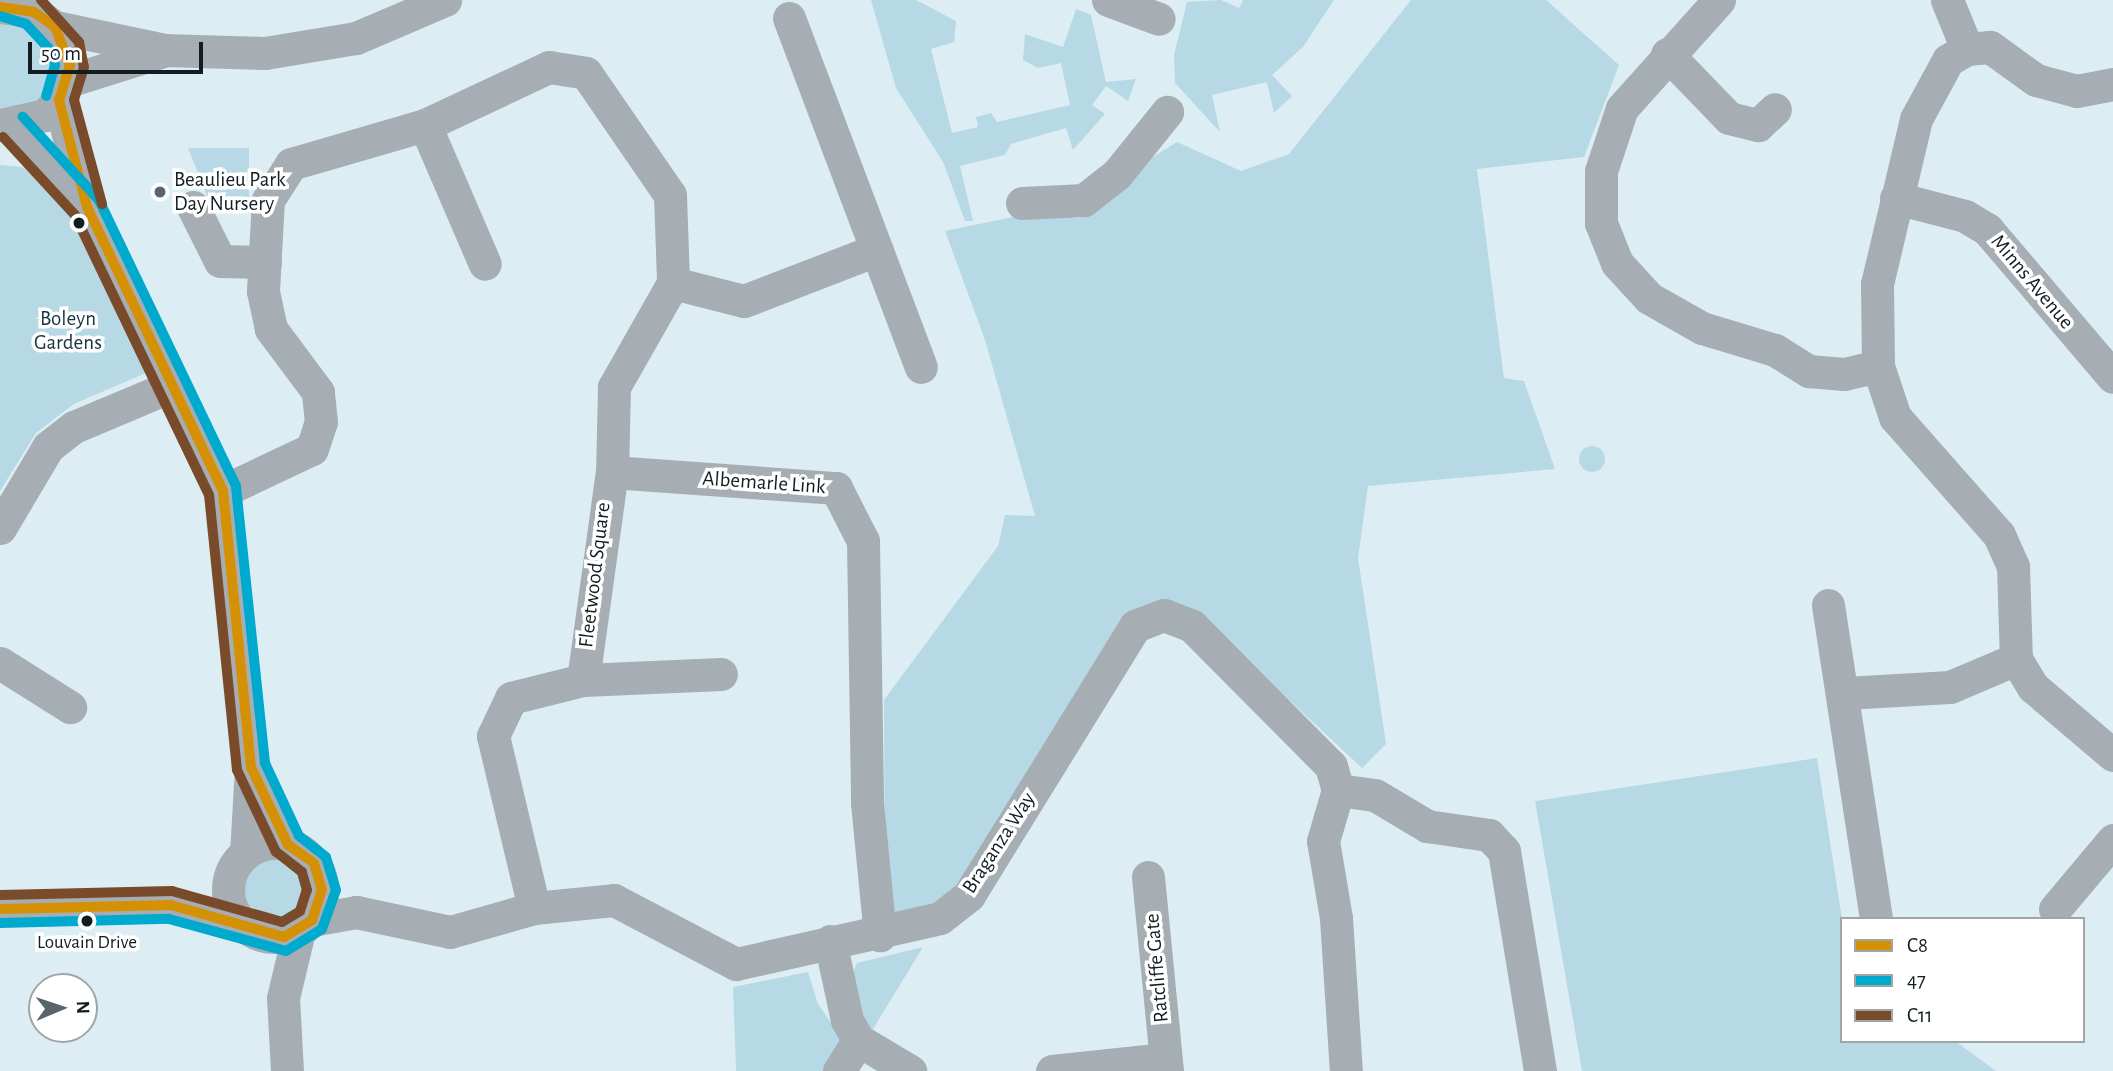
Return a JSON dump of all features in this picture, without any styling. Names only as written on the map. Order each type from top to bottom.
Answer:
[{"type":"street","points":[[4,5],[55,27],[165,50],[265,53],[356,38],[445,0]]},
{"type":"street","points":[[1108,0],[1160,19]]},
{"type":"street","points":[[1719,0],[1667,54],[1622,108],[1601,171],[1601,223],[1618,263],[1650,298],[1692,322],[1775,350],[1809,371],[1844,374],[1878,366]]},
{"type":"street","points":[[1947,0],[1967,48]]},
{"type":"street","points":[[789,18],[921,367]]},
{"type":"street","points":[[55,27],[65,45],[64,90],[87,207],[223,491],[251,767],[241,859],[230,892],[283,998]]},
{"type":"street","points":[[2113,83],[2077,91],[2036,80],[1990,47],[1967,48],[1948,60],[1916,119],[1877,284],[1878,366],[1895,417],[1999,535],[2013,566],[2016,659],[2033,687],[2113,755]]},
{"type":"street","points":[[87,207],[6,126],[45,115],[64,90],[165,50]]},
{"type":"street","points":[[1667,54],[1724,128],[1758,125],[1775,109]]},
{"type":"street","points":[[223,491],[312,449],[321,422],[318,392],[271,329],[265,262],[268,200],[291,164],[425,125],[549,67],[586,73],[670,195],[673,283],[614,387],[612,472]]},
{"type":"street","points":[[1022,203],[1084,200],[1116,174],[1167,112]]},
{"type":"street","points":[[425,125],[485,264]]},
{"type":"street","name":"Minns Avenue","points":[[1896,198],[1965,216],[1987,229],[2113,377]]},
{"type":"street","points":[[193,207],[220,261],[265,262]]},
{"type":"street","points":[[673,283],[744,301],[876,250]]},
{"type":"street","points":[[0,528],[48,447],[74,427],[174,386]]},
{"type":"street","name":"Fleetwood Square","points":[[583,680],[612,472]]},
{"type":"street","name":"Albemarle Link","points":[[612,472],[835,488],[863,541],[867,803],[880,935]]},
{"type":"street","points":[[1828,605],[1845,693],[1876,917]]},
{"type":"street","name":"Braganza Way","points":[[306,926],[356,912],[450,932],[534,908],[614,900],[736,964],[830,941],[880,935],[940,918],[969,895],[1135,626],[1164,615],[1192,626],[1331,766],[1338,790]]},
{"type":"street","points":[[1845,693],[1950,687],[2016,659]]},
{"type":"street","points":[[0,663],[70,707]]},
{"type":"street","name":"Fleetwood Square","points":[[534,908],[493,736],[511,698],[583,680],[721,674]]},
{"type":"street","points":[[251,767],[323,890],[306,926],[283,998],[287,1071]]},
{"type":"street","points":[[1346,1071],[1336,918],[1323,841],[1338,790],[1375,795],[1427,826],[1489,835],[1504,851],[1540,1071]]},
{"type":"street","points":[[2055,909],[2113,840]]},
{"type":"street","points":[[171,905],[260,845],[301,854],[356,912]]},
{"type":"street","name":"Ratcliffe Gate","points":[[1052,1071],[1166,1065],[1149,877]]},
{"type":"street","points":[[0,909],[171,905],[245,925],[268,937],[306,926]]},
{"type":"street","points":[[830,941],[848,1020],[858,1040],[910,1071]]},
{"type":"street","points":[[839,1071],[858,1040]]},
{"type":"green space","points":[[871,0],[916,0],[956,21],[954,42],[931,49],[952,133],[978,127],[976,117],[991,113],[997,122],[1070,105],[1061,63],[1038,68],[1023,60],[1025,34],[1063,47],[1076,9],[1091,15],[1106,82],[1136,79],[1128,101],[1106,86],[1092,105],[1105,114],[1073,150],[1066,128],[1011,144],[1005,155],[960,166],[973,221],[965,221],[943,162],[896,88]]},
{"type":"green space","points":[[1221,0],[1239,8],[1243,0],[1334,0],[1303,47],[1272,75],[1292,96],[1274,113],[1267,82],[1212,95],[1220,132],[1175,83],[1174,55],[1187,2]]},
{"type":"green space","points":[[1411,0],[1546,0],[1619,65],[1584,157],[1477,169],[1504,378],[1524,381],[1555,469],[1368,486],[1358,558],[1386,744],[1362,768],[1199,616],[1160,602],[962,883],[911,919],[885,914],[884,700],[998,546],[1005,515],[1035,516],[985,340],[945,231],[1033,213],[1078,218],[1106,205],[1148,160],[1177,142],[1241,171],[1289,154]]},
{"type":"green space","points":[[12,19],[45,36],[56,77],[37,105],[0,112],[0,21]]},
{"type":"green space","points":[[188,148],[249,148],[249,199],[208,198]]},
{"type":"green space","name":"Boleyn Gardens","points":[[0,165],[22,167],[80,208],[162,366],[74,404],[36,433],[0,491]]},
{"type":"green space","points":[[1592,446],[1601,450],[1605,459],[1601,468],[1592,472],[1583,468],[1579,459],[1583,450]]},
{"type":"green space","points":[[1817,758],[1842,917],[1840,1043],[1958,1043],[1996,1071],[1582,1071],[1535,801]]},
{"type":"green space","points":[[268,856],[282,856],[294,861],[304,871],[309,890],[304,909],[294,919],[282,924],[268,924],[256,919],[246,909],[241,897],[241,883],[246,871],[256,861]]},
{"type":"green space","points":[[923,947],[870,1034],[851,977],[857,963]]},
{"type":"green space","points":[[808,972],[818,1004],[843,1040],[827,1071],[736,1071],[733,987]]},
{"type":"transit line","name":"C11","points":[[41,0],[79,42],[84,67],[74,100],[102,204]]},
{"type":"transit line","name":"C8","points":[[0,7],[34,12],[55,27],[70,65],[59,100]]},
{"type":"transit line","name":"47","points":[[0,16],[26,24],[52,52],[55,65],[46,96]]},
{"type":"transit line","name":"C8","points":[[0,909],[171,905],[284,937],[312,920],[322,890],[314,863],[288,845],[251,767],[223,491],[87,207],[59,100]]},
{"type":"transit line","name":"47","points":[[0,923],[169,919],[286,951],[322,929],[336,890],[326,857],[299,836],[265,763],[236,486],[99,200],[23,117]]},
{"type":"transit line","name":"C11","points":[[0,895],[172,891],[282,922],[300,911],[307,890],[302,872],[276,852],[237,770],[209,495],[75,215],[3,137]]},
{"type":"place","name":"Beaulieu Park Day Nursery","points":[[160,192]]},
{"type":"place","name":"Louvain Drive","points":[[87,921]]}]
